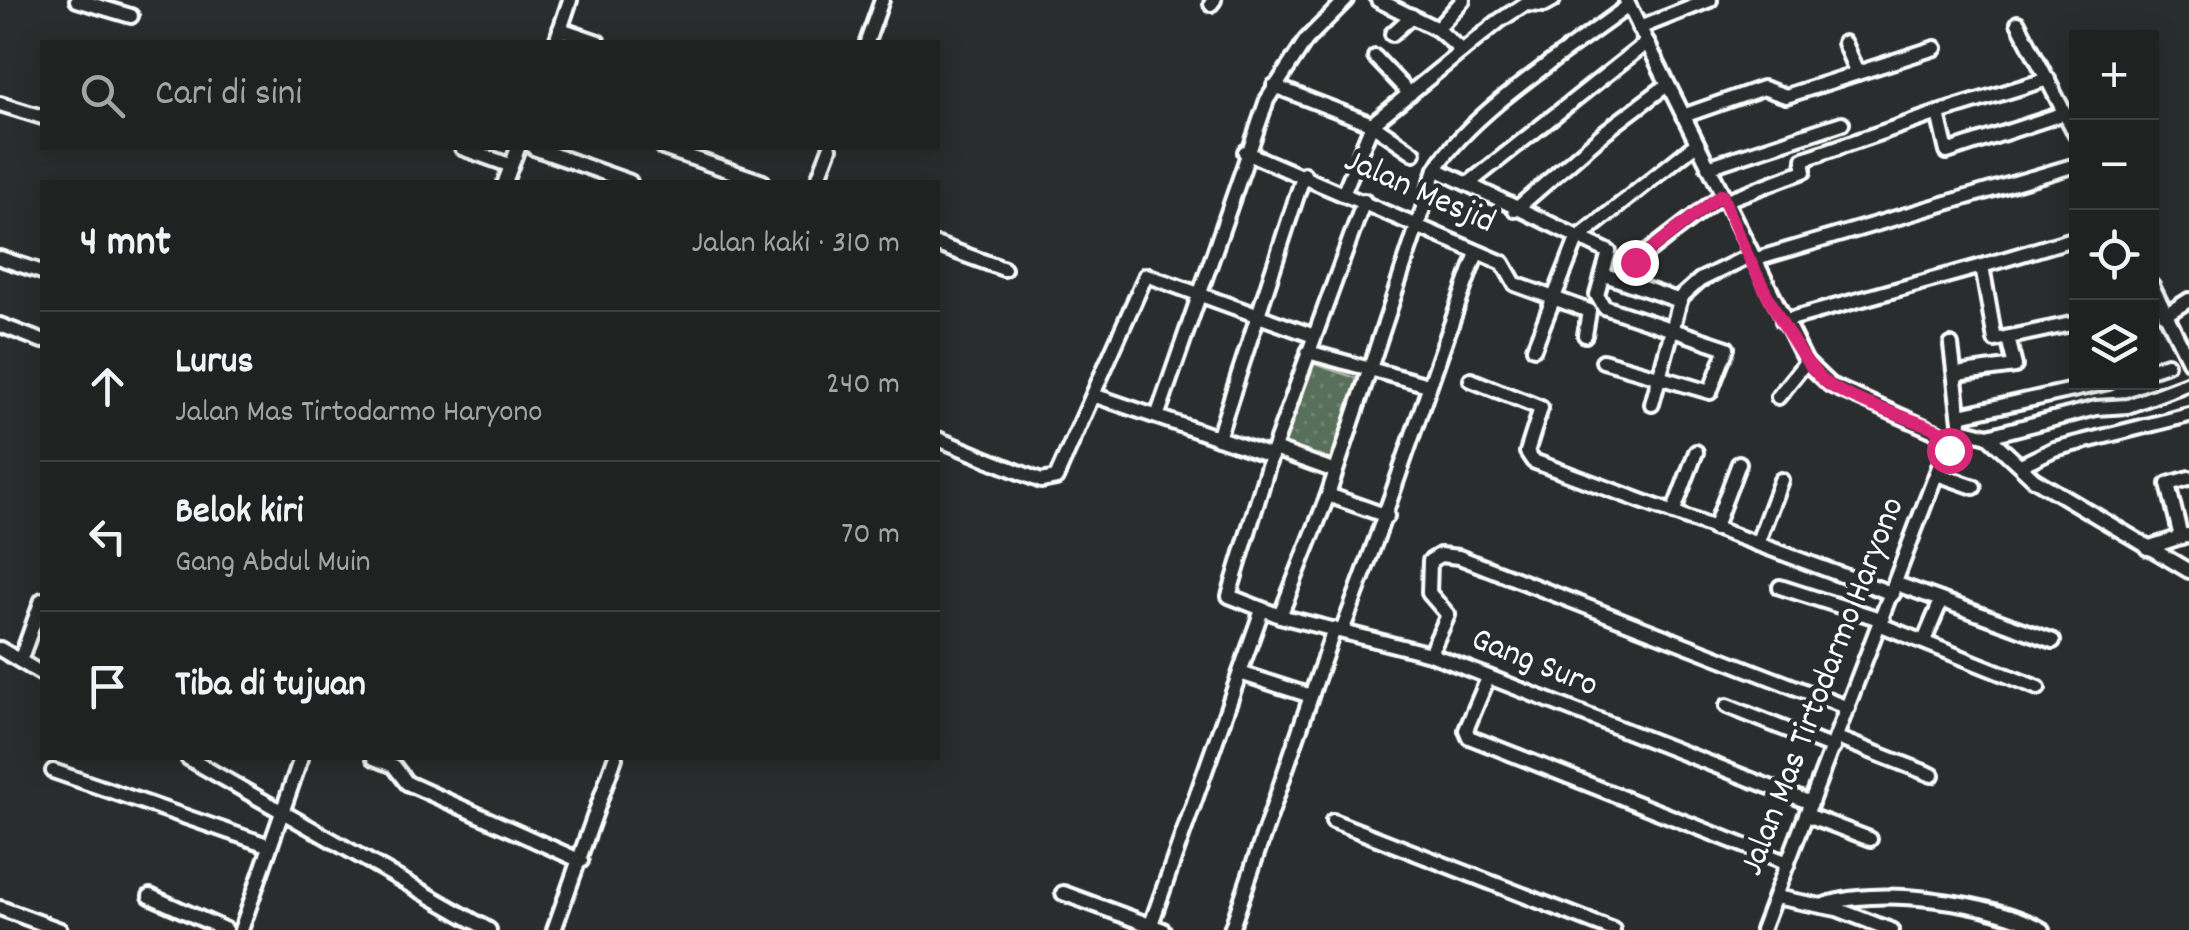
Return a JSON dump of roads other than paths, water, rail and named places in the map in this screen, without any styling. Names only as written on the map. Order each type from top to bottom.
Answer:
[{"type":"street","points":[[77,0],[131,16]]},
{"type":"street","points":[[570,0],[558,36],[585,40]]},
{"type":"street","points":[[869,40],[882,0]]},
{"type":"street","points":[[1158,414],[1246,152],[1274,86],[1306,40],[1346,0]]},
{"type":"street","points":[[1378,0],[1437,29],[1462,52]]},
{"type":"street","points":[[1437,29],[1463,0]]},
{"type":"street","points":[[1344,192],[1372,124],[1526,4],[1544,5],[1552,0]]},
{"type":"street","points":[[1639,28],[1710,0]]},
{"type":"street","points":[[1280,616],[1328,495],[1436,169],[1448,150],[1500,104],[1627,3],[1806,362],[1830,385],[1988,436],[2050,489],[2189,571]]},
{"type":"street","points":[[1392,34],[1412,16]]},
{"type":"street","points":[[2018,23],[2069,121]]},
{"type":"street","points":[[1468,184],[1646,42]]},
{"type":"street","points":[[1844,43],[1857,74]]},
{"type":"street","points":[[1682,116],[1763,88],[1786,96],[1935,48]]},
{"type":"street","points":[[1375,57],[1410,94]]},
{"type":"street","points":[[1635,262],[1723,198],[1804,172],[1804,159],[2048,80]]},
{"type":"street","points":[[1515,210],[1606,131],[1667,85]]},
{"type":"street","points":[[1274,86],[1372,124],[1414,153]]},
{"type":"street","points":[[0,104],[40,116]]},
{"type":"street","points":[[1938,113],[1947,152],[2065,113]]},
{"type":"street","points":[[1708,168],[1842,123]]},
{"type":"street","points":[[1534,348],[1576,239],[1696,144]]},
{"type":"street","points":[[467,150],[509,166]]},
{"type":"street","points":[[506,180],[517,150]]},
{"type":"street","points":[[540,150],[624,180]]},
{"type":"street","points":[[669,150],[756,180]]},
{"type":"street","points":[[818,180],[829,150]]},
{"type":"street","name":"Jalan Mesjid","points":[[1246,152],[1364,200],[1415,227],[1507,266],[1515,284],[1591,312],[1585,335]]},
{"type":"street","points":[[1652,404],[1680,301],[1700,280],[1752,258],[2069,166]]},
{"type":"street","points":[[1436,169],[1610,252],[1599,304],[1726,346],[1710,392],[1603,361]]},
{"type":"street","points":[[1218,438],[1304,174]]},
{"type":"street","points":[[1272,453],[1364,200]]},
{"type":"street","points":[[1783,321],[2069,240]]},
{"type":"street","points":[[940,246],[1004,269]]},
{"type":"street","points":[[1231,930],[1311,696],[1387,516],[1428,384],[1477,253]]},
{"type":"street","points":[[0,258],[40,271]]},
{"type":"street","points":[[1982,266],[1995,340],[2069,325]]},
{"type":"street","points":[[940,441],[1049,481],[1056,478],[1096,396],[1146,275],[1314,336]]},
{"type":"street","points":[[1605,275],[1680,301]]},
{"type":"street","points":[[2156,300],[2189,361]]},
{"type":"street","points":[[2165,315],[2189,300]]},
{"type":"street","points":[[0,325],[40,340]]},
{"type":"street","points":[[1956,374],[2014,366],[2008,338]]},
{"type":"street","points":[[1950,345],[1956,374],[1957,427]]},
{"type":"street","points":[[1308,352],[1333,362],[1428,384]]},
{"type":"street","points":[[1778,396],[1806,362]]},
{"type":"street","points":[[2159,367],[2167,364]]},
{"type":"street","points":[[1471,380],[1541,408],[1529,458],[1714,530],[1941,601],[2053,641]]},
{"type":"street","points":[[1988,436],[2096,408],[2128,406],[2189,383]]},
{"type":"street","points":[[1957,427],[2081,390]]},
{"type":"street","points":[[1096,396],[1158,414],[1218,438],[1334,471]]},
{"type":"street","points":[[2021,465],[2054,449],[2189,414]]},
{"type":"street","name":"Jalan Mas Tirtodarmo Haryono","points":[[1762,930],[1957,427]]},
{"type":"street","points":[[1673,513],[1696,452]]},
{"type":"street","name":"Gang Suro","points":[[1272,453],[1229,596],[1280,616],[1430,654],[1809,808],[1870,839]]},
{"type":"street","points":[[1714,530],[1739,464]]},
{"type":"street","points":[[1940,474],[1974,487]]},
{"type":"street","points":[[2146,548],[2185,536],[2168,484],[2189,478]]},
{"type":"street","points":[[1757,544],[1780,480]]},
{"type":"street","points":[[1328,495],[1387,516]]},
{"type":"street","points":[[1430,654],[1448,615],[1428,592],[1430,560],[1440,554],[1459,557],[1848,708]]},
{"type":"street","points":[[1780,587],[1882,623],[2038,688]]},
{"type":"street","points":[[1924,641],[1941,601]]},
{"type":"street","points":[[20,661],[40,606]]},
{"type":"street","points":[[1063,893],[1154,928],[1262,610]]},
{"type":"street","points":[[0,649],[40,673]]},
{"type":"street","points":[[1240,673],[1311,696]]},
{"type":"street","points":[[1488,678],[1466,730],[1470,737],[1788,863]]},
{"type":"street","points":[[1728,706],[1932,775]]},
{"type":"street","points":[[191,760],[489,930]]},
{"type":"street","points":[[240,930],[301,760]]},
{"type":"street","points":[[379,760],[394,766],[407,783],[581,861]]},
{"type":"street","points":[[554,930],[614,760]]},
{"type":"street","points":[[53,771],[270,846]]},
{"type":"street","points":[[1333,821],[1613,930]]},
{"type":"street","points":[[150,896],[226,930]]},
{"type":"street","points":[[1775,896],[1822,906],[1891,930]]},
{"type":"street","points":[[1822,906],[1848,896],[1917,899],[2011,915],[2043,930]]},
{"type":"street","points":[[0,908],[60,930]]}]
